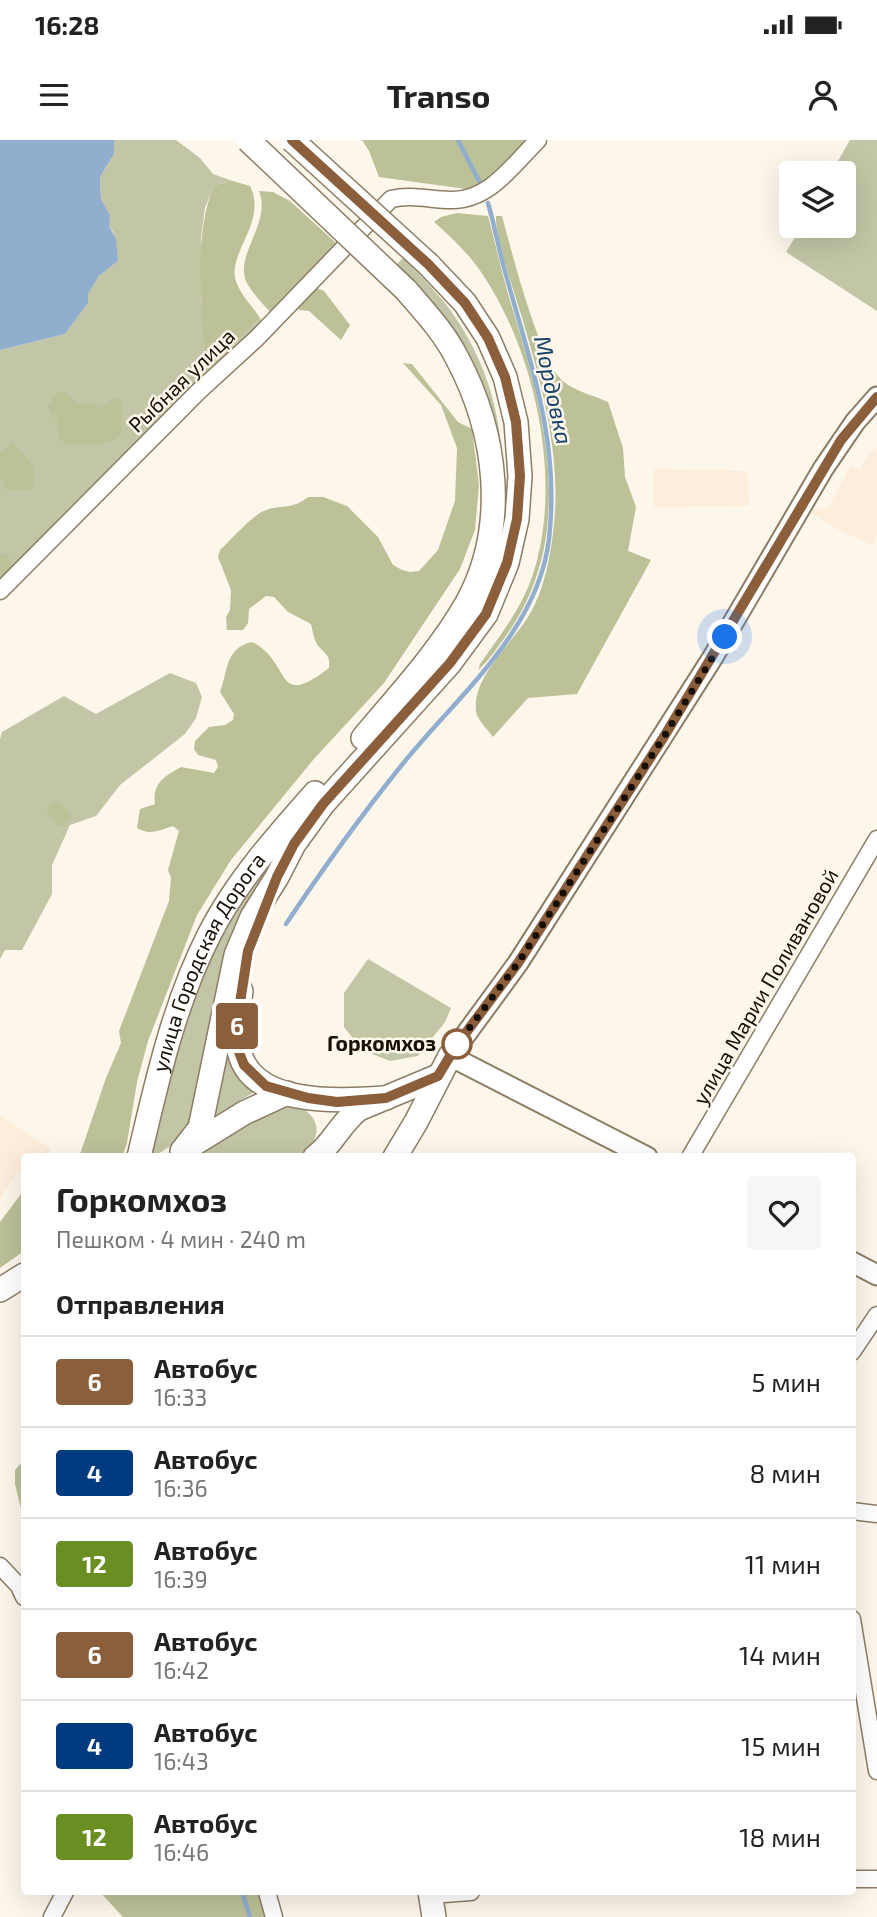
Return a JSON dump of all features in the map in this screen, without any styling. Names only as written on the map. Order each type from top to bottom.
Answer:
[{"type":"main road","name":"улица Городская Дорога","points":[[140,1153],[175,1017],[211,931],[279,833],[357,746],[433,653],[467,602],[486,555],[493,514],[494,475],[487,432],[457,357],[438,327],[406,290],[248,140]]},
{"type":"main road","name":"улица Городская Дорога","points":[[179,1153],[200,1128],[236,955],[252,917],[294,844],[323,804],[450,663],[486,614],[507,563],[517,519],[520,476],[516,422],[505,377],[488,338],[465,303],[428,264],[292,140]]},
{"type":"main road","name":"улица Городская Дорога","points":[[277,877],[248,951],[237,1022],[237,1047],[244,1065],[266,1086],[317,1105],[329,1133],[320,1153]]},
{"type":"main road","points":[[397,1153],[450,1056]]},
{"type":"main road","name":"улица Городская Дорога","points":[[320,1153],[351,1115],[438,1076]]},
{"type":"main road","name":"улица Городская Дорога","points":[[180,1153],[244,1113],[298,1096],[337,1102],[386,1098]]},
{"type":"street","name":"Рыбная улица","points":[[0,592],[199,391],[257,338],[391,199],[474,198],[501,179],[538,140]]},
{"type":"street","points":[[638,1153],[450,1056],[526,952],[692,690],[823,468],[855,422],[877,397]]},
{"type":"street","name":"улица Марии Поливановой","points":[[692,1153],[877,839]]},
{"type":"street","points":[[856,1264],[877,1275]]},
{"type":"street","points":[[856,1346],[877,1315]]},
{"type":"street","points":[[856,1511],[877,1514]]},
{"type":"street","points":[[0,1566],[21,1590]]},
{"type":"street","points":[[856,1643],[877,1771]]},
{"type":"street","points":[[856,1879],[877,1879]]},
{"type":"street","points":[[51,1917],[63,1895]]},
{"type":"street","points":[[268,1895],[274,1917]]},
{"type":"street","points":[[431,1901],[458,1895]]},
{"type":"shaded area","points":[[877,448],[877,535],[873,545],[842,532],[807,510],[828,508],[851,466],[860,469],[870,453]]},
{"type":"shaded area","points":[[654,469],[747,471],[749,506],[654,507]]},
{"type":"shaded area","points":[[0,1115],[51,1149],[48,1153],[21,1153],[21,1174],[18,1172],[0,1199]]},
{"type":"green space","points":[[114,140],[176,140],[200,158],[213,174],[233,181],[214,185],[205,208],[201,238],[201,302],[229,350],[260,318],[271,329],[201,394],[0,597],[0,350],[65,334],[88,303],[88,294],[99,276],[118,261],[109,216],[101,199],[100,177],[114,154]]},
{"type":"green space","points":[[362,140],[530,140],[504,169],[473,190],[379,177]]},
{"type":"green space","points":[[850,140],[877,140],[877,311],[786,252],[795,238],[856,238],[856,161],[838,161]]},
{"type":"green space","points":[[233,181],[250,186],[254,200],[254,213],[236,263],[235,275],[240,290],[260,318],[218,359],[205,350],[202,240],[214,185]]},
{"type":"green space","points":[[259,191],[273,192],[290,201],[336,243],[313,273],[289,292],[272,314],[249,287],[244,273],[248,250],[261,215]]},
{"type":"green space","points":[[457,213],[488,216],[534,386],[548,471],[548,513],[543,554],[530,594],[508,633],[478,670],[516,611],[532,577],[541,540],[545,501],[544,461],[530,379],[517,340],[481,272],[471,258],[434,222],[441,217]]},
{"type":"green space","points":[[496,216],[502,216],[527,305],[545,353],[555,371],[564,382],[579,391],[608,402],[623,448],[625,477],[636,507],[628,551],[651,560],[577,694],[528,698],[493,737],[477,714],[477,697],[489,670],[527,618],[538,598],[549,561],[555,505],[555,476],[548,419],[535,363],[501,248]]},
{"type":"green space","points":[[404,257],[453,314],[468,338],[490,388],[500,439],[503,492],[501,520],[494,429],[393,268]]},
{"type":"green space","points":[[314,287],[324,291],[350,325],[341,340],[309,311],[299,310],[296,301]]},
{"type":"green space","points":[[403,363],[412,364],[458,422],[472,429],[479,485],[475,530],[460,569],[384,683],[313,760],[231,860],[197,915],[148,1041],[123,1153],[80,1153],[121,1043],[119,1031],[169,901],[171,878],[168,870],[179,831],[173,826],[151,832],[137,828],[140,809],[155,804],[158,785],[181,767],[214,773],[218,767],[216,760],[198,755],[194,749],[195,741],[209,727],[225,725],[233,720],[234,714],[220,692],[229,661],[237,649],[252,642],[265,651],[291,684],[299,685],[311,680],[329,668],[328,658],[316,643],[311,624],[288,612],[274,597],[266,596],[249,609],[248,623],[243,630],[227,630],[226,617],[230,610],[231,590],[218,557],[220,550],[260,513],[297,504],[308,497],[323,497],[347,506],[378,537],[393,565],[410,572],[419,571],[438,550],[455,501],[457,448],[441,405]]},
{"type":"green space","points":[[58,392],[65,392],[77,403],[92,404],[98,408],[115,398],[122,400],[122,433],[104,443],[74,444],[62,441],[58,434],[58,420],[48,406]]},
{"type":"green space","points":[[13,443],[34,470],[31,491],[6,490],[0,476],[0,453]]},
{"type":"green space","points":[[5,553],[11,567],[0,579],[0,554]]},
{"type":"green space","points":[[170,673],[196,683],[202,697],[196,718],[185,734],[120,785],[96,816],[70,825],[52,865],[52,894],[22,950],[5,950],[0,959],[2,732],[64,696],[96,714]]},
{"type":"green space","points":[[53,803],[64,807],[72,816],[63,825],[57,826],[46,809]]},
{"type":"green space","points":[[271,857],[252,899],[198,1111],[183,1137],[160,1153],[151,1153],[175,1046],[220,929]]},
{"type":"green space","points":[[368,959],[451,1008],[445,1022],[418,1056],[390,1061],[362,1050],[344,1027],[344,993]]},
{"type":"green space","points":[[225,1034],[259,1089],[212,1118]]},
{"type":"green space","points":[[290,1102],[309,1113],[314,1120],[316,1134],[313,1142],[302,1153],[197,1153],[276,1104]]},
{"type":"green space","points":[[21,1194],[21,1253],[0,1268],[0,1222]]},
{"type":"green space","points":[[21,1463],[21,1509],[15,1484],[15,1470]]},
{"type":"green space","points":[[103,1895],[261,1895],[270,1917],[123,1917]]},
{"type":"water","points":[[0,140],[114,140],[114,154],[100,177],[101,199],[110,216],[109,226],[116,239],[118,261],[99,276],[88,294],[88,303],[65,334],[0,350]]},
{"type":"waterway","name":"Мордовка","points":[[458,140],[481,185]]},
{"type":"waterway","name":"Мордовка","points":[[286,924],[386,785],[512,634],[542,573],[549,539],[551,504],[547,437],[488,203]]},
{"type":"waterway","name":"Мордовка","points":[[243,1895],[250,1917]]},
{"type":"bus line","name":"6","points":[[292,140],[428,264],[465,303],[488,338],[505,377],[516,422],[520,476],[517,519],[507,563],[486,614],[450,663],[323,804],[294,844],[277,877],[248,951],[237,1022],[237,1047],[244,1065],[266,1086],[320,1101],[337,1102],[386,1098],[438,1076],[456,1046],[518,963],[665,735],[841,440],[877,397]]},
{"type":"place","name":"Горкомхоз","points":[[457,1044]]},
{"type":"route","points":[[457,1044],[456,1046],[518,963],[725,637]]}]
